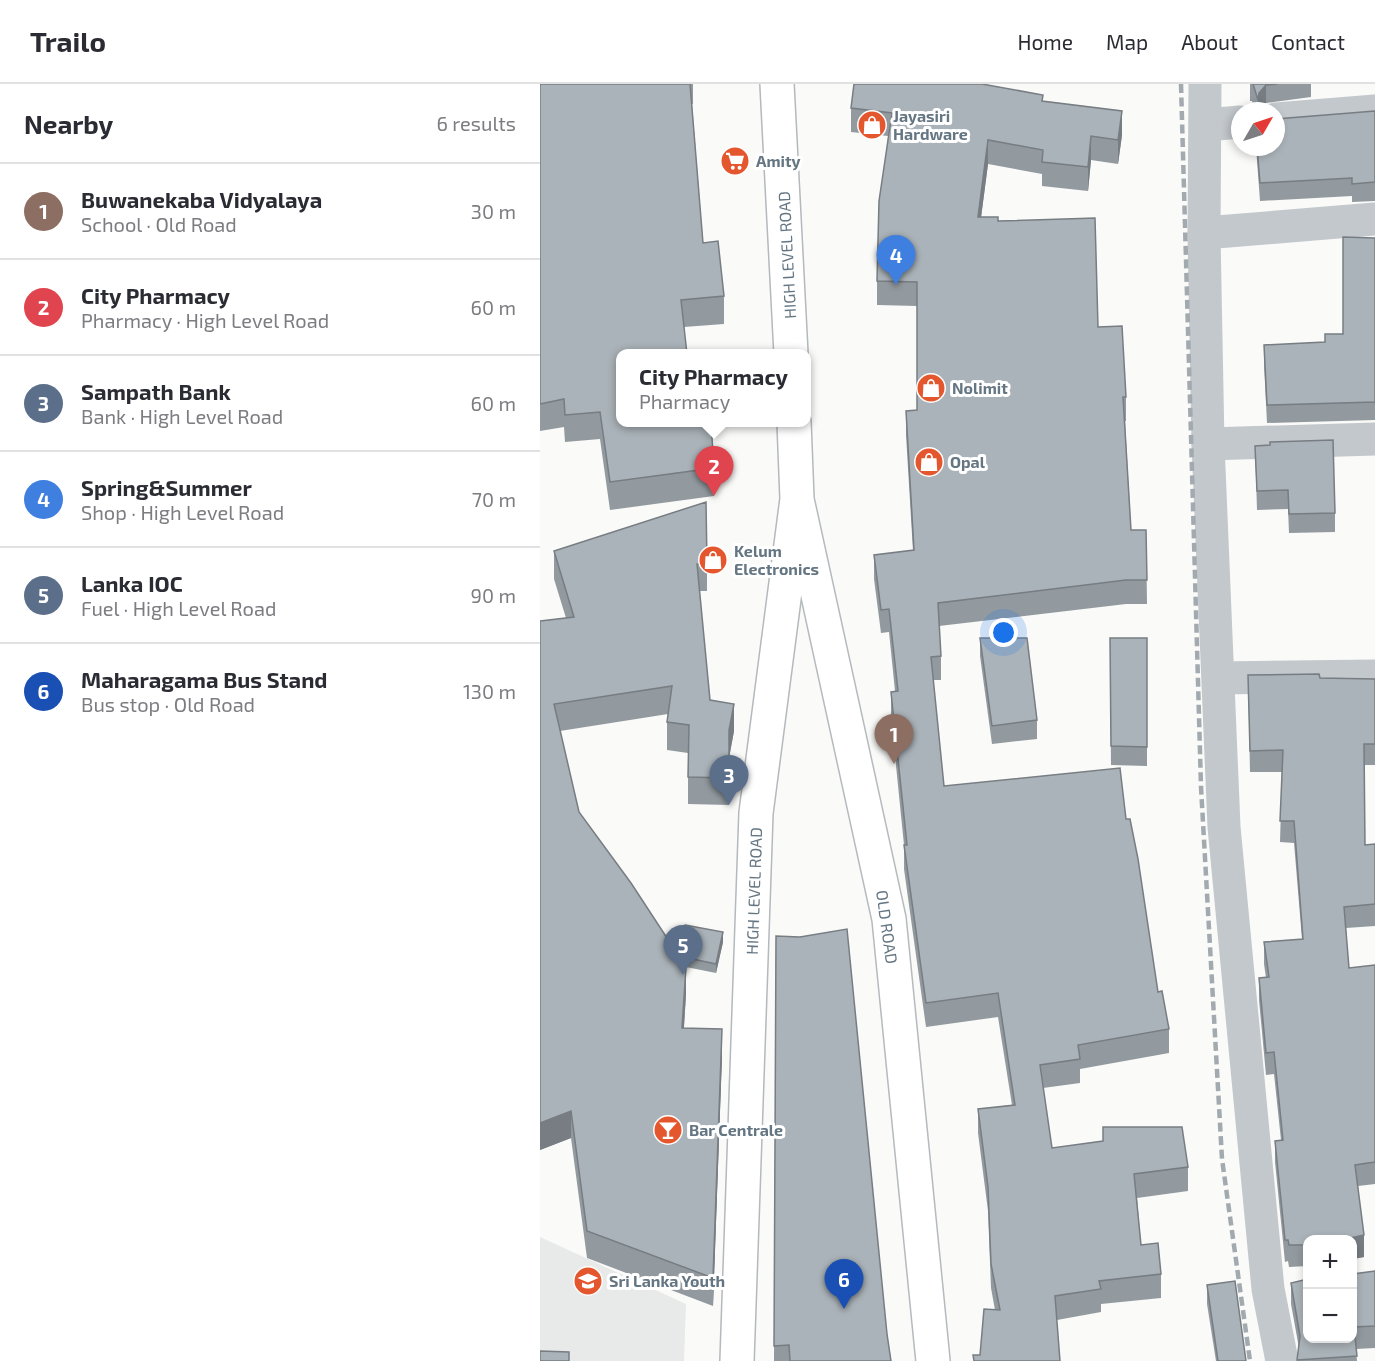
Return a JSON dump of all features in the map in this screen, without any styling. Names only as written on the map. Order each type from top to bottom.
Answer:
[{"type":"main road","name":"HIGH LEVEL ROAD","points":[[777,84],[791,349]]},
{"type":"main road","name":"HIGH LEVEL ROAD","points":[[737,1361],[756,813],[797,499],[794,427]]},
{"type":"main road","name":"OLD ROAD","points":[[797,499],[889,919],[933,1361]]},
{"type":"street","points":[[1205,84],[1204,233],[1208,444],[1224,828],[1283,1286],[1282,1361]]},
{"type":"street","points":[[1285,118],[1375,111]]},
{"type":"street","points":[[1206,125],[1231,123]]},
{"type":"street","points":[[1204,233],[1375,219]]},
{"type":"street","points":[[1208,444],[1375,439]]},
{"type":"street","points":[[1219,678],[1375,676]]},
{"type":"shaded area","name":"Sri Lanka Youth","points":[[540,1237],[686,1304],[684,1361],[540,1361]]},
{"type":"building","points":[[540,84],[690,84],[703,243],[718,241],[724,296],[681,300],[686,349],[616,349],[616,427],[711,427],[714,468],[610,482],[600,412],[565,415],[564,399],[540,404]]},
{"type":"building","points":[[854,84],[982,84],[1043,95],[1042,101],[1122,111],[1118,140],[1091,136],[1088,167],[1042,162],[1043,150],[988,140],[978,217],[998,217],[998,221],[1095,218],[1098,327],[1122,326],[1126,397],[1123,397],[1131,530],[1146,530],[1147,580],[1126,580],[938,603],[941,656],[931,657],[944,786],[1120,768],[1126,819],[1130,819],[1138,859],[1158,992],[1162,991],[1169,1029],[1078,1045],[1080,1059],[1040,1065],[1052,1148],[1103,1141],[1103,1127],[1182,1127],[1188,1167],[1134,1174],[1141,1245],[1158,1243],[1161,1274],[1099,1281],[1101,1289],[1055,1296],[1060,1361],[974,1361],[973,1355],[980,1355],[984,1309],[1000,1310],[991,1264],[988,1187],[978,1109],[1015,1105],[998,993],[926,1003],[904,845],[907,845],[891,692],[898,691],[889,609],[881,610],[874,555],[914,550],[906,411],[917,410],[917,282],[877,281],[879,201],[892,113],[851,108]]},
{"type":"building","points":[[1253,84],[1277,84],[1266,85],[1259,93],[1258,100]]},
{"type":"building","points":[[1375,111],[1375,182],[1352,184],[1352,178],[1260,183],[1258,156],[1285,156],[1285,118]]},
{"type":"building","points":[[1343,237],[1375,238],[1375,402],[1267,405],[1264,345],[1325,342],[1325,334],[1343,334]]},
{"type":"building","points":[[1333,440],[1335,513],[1289,514],[1288,490],[1257,491],[1255,446],[1270,445],[1270,442]]},
{"type":"building","points":[[706,502],[707,564],[697,564],[710,700],[734,704],[729,730],[729,778],[688,777],[689,725],[667,722],[672,686],[554,704],[579,812],[631,883],[686,967],[682,1028],[722,1029],[713,1278],[587,1231],[571,1111],[540,1123],[540,621],[574,617],[554,551]]},
{"type":"building","points":[[980,638],[1027,638],[1037,720],[992,726]]},
{"type":"building","points":[[1110,638],[1147,638],[1147,747],[1111,746]]},
{"type":"building","points":[[1319,674],[1320,678],[1375,679],[1375,744],[1364,744],[1365,845],[1375,844],[1375,904],[1344,907],[1349,968],[1375,965],[1375,1162],[1355,1165],[1364,1235],[1303,1235],[1303,1245],[1289,1245],[1288,1240],[1285,1240],[1275,1141],[1283,1140],[1274,1052],[1266,1053],[1259,978],[1269,977],[1264,942],[1303,939],[1294,821],[1280,821],[1283,750],[1250,751],[1248,675]]},
{"type":"building","points":[[685,925],[723,932],[716,964],[679,956]]},
{"type":"building","points":[[847,929],[891,1361],[790,1361],[789,1345],[774,1346],[776,936],[800,937]]},
{"type":"building","points":[[1375,1271],[1375,1326],[1357,1327],[1357,1273]]},
{"type":"building","points":[[1303,1280],[1303,1343],[1356,1343],[1357,1356],[1297,1360],[1300,1336],[1291,1283]]},
{"type":"building","points":[[1235,1281],[1246,1361],[1218,1361],[1207,1285]]},
{"type":"building","points":[[540,1351],[569,1352],[569,1361],[540,1361]]},
{"type":"railway","points":[[1181,84],[1201,787],[1222,1159],[1250,1361]]},
{"type":"place","name":"Jayasiri Hardware","points":[[872,125]]},
{"type":"place","name":"Amity","points":[[735,161]]},
{"type":"place","name":"Spring&Summer","points":[[896,285]]},
{"type":"place","name":"Nolimit","points":[[931,388]]},
{"type":"place","name":"Opal","points":[[929,462]]},
{"type":"place","name":"City Pharmacy","points":[[714,496]]},
{"type":"place","name":"Kelum Electronics","points":[[713,560]]},
{"type":"place","name":"Buwanekaba Vidyalaya","points":[[894,764]]},
{"type":"place","name":"Sampath Bank","points":[[729,805]]},
{"type":"place","name":"Lanka IOC","points":[[683,975]]},
{"type":"place","name":"Bar Centrale","points":[[668,1130]]},
{"type":"place","name":"Sri Lanka Youth","points":[[588,1281]]},
{"type":"place","name":"Maharagama Bus Stand","points":[[844,1309]]}]
